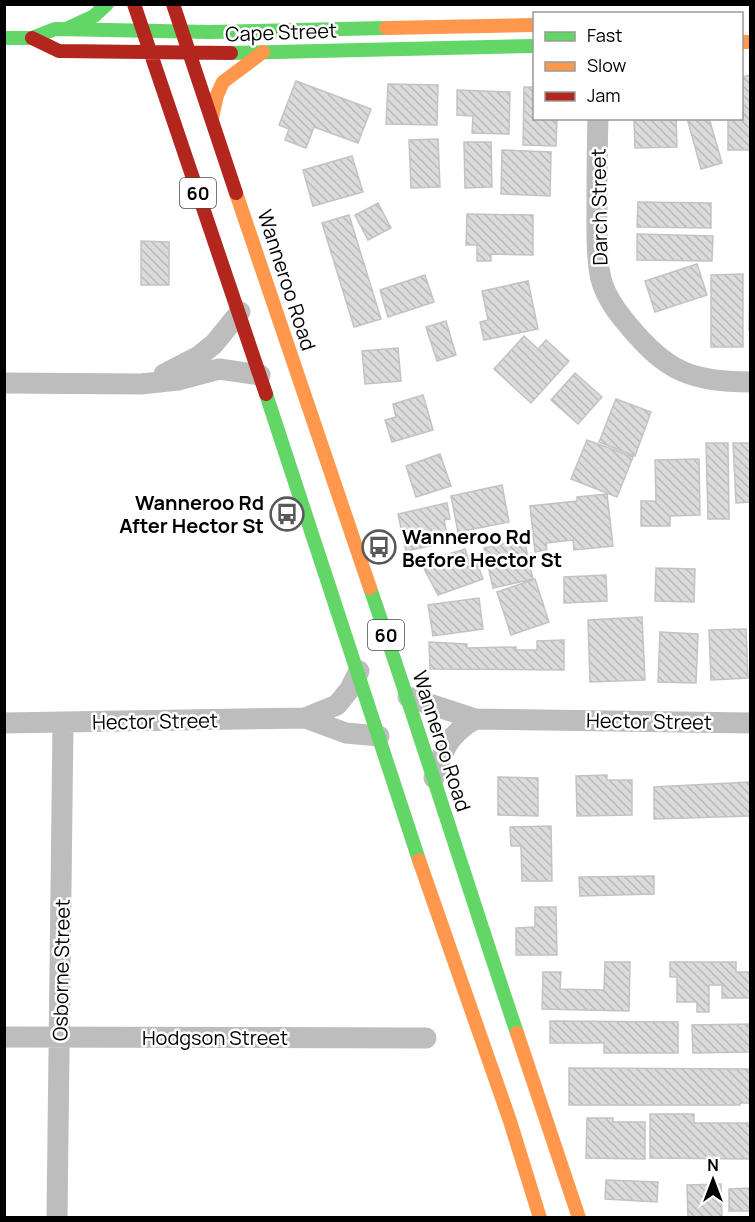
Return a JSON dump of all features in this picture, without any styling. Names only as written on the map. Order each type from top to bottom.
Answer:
[{"type":"main road","points":[[66,30],[94,16],[107,4]]},
{"type":"main road","name":"60","points":[[134,4],[240,312],[434,906],[510,1121],[540,1218]]},
{"type":"main road","name":"Wanneroo Road","points":[[173,4],[408,697],[579,1218]]},
{"type":"main road","name":"Cape Street","points":[[4,38],[32,38],[55,29],[182,31],[533,25]]},
{"type":"main road","name":"Cape Street","points":[[32,38],[59,51],[190,54],[533,46]]},
{"type":"main road","points":[[212,117],[217,95],[223,82],[263,52]]},
{"type":"street","name":"Darch Street","points":[[598,120],[597,246],[600,276],[610,300],[643,343],[665,363],[688,374],[718,382],[750,382]]},
{"type":"street","points":[[141,384],[200,356],[214,344],[240,312]]},
{"type":"street","points":[[4,383],[141,384],[178,380],[219,369],[260,375]]},
{"type":"street","name":"Hector Street","points":[[4,723],[306,718],[337,705],[350,689],[359,671]]},
{"type":"street","name":"Hector Street","points":[[408,697],[475,719],[750,723]]},
{"type":"street","name":"Hector Street","points":[[306,718],[346,733],[379,736]]},
{"type":"street","points":[[434,779],[446,744],[460,728],[475,719]]},
{"type":"street","name":"Osborne Street","points":[[57,1218],[63,723]]},
{"type":"street","name":"Hodgson Street","points":[[4,1037],[426,1038]]},
{"type":"building","points":[[750,75],[750,150],[728,150],[728,120],[743,120],[743,77]]},
{"type":"building","points":[[296,81],[371,109],[358,143],[314,127],[306,148],[285,140],[289,129],[279,125]]},
{"type":"building","points":[[388,84],[438,85],[437,125],[386,124]]},
{"type":"building","points":[[524,87],[533,87],[533,120],[557,120],[556,146],[523,145]]},
{"type":"building","points":[[457,90],[510,92],[509,134],[472,133],[473,116],[457,115]]},
{"type":"building","points":[[634,120],[676,120],[677,147],[635,148]]},
{"type":"building","points":[[688,120],[710,120],[722,163],[701,169]]},
{"type":"building","points":[[438,139],[440,187],[411,188],[409,140]]},
{"type":"building","points":[[464,142],[491,142],[492,187],[465,188]]},
{"type":"building","points":[[502,150],[551,152],[550,196],[501,194]]},
{"type":"building","points":[[352,156],[363,192],[313,206],[303,170]]},
{"type":"building","points":[[638,202],[711,203],[711,228],[637,227]]},
{"type":"building","points":[[378,203],[391,228],[368,240],[355,215]]},
{"type":"building","points":[[467,214],[533,215],[533,255],[491,254],[491,261],[477,261],[477,245],[466,245]]},
{"type":"building","points":[[349,215],[381,319],[354,327],[322,223]]},
{"type":"building","points":[[637,234],[713,236],[712,261],[637,260]]},
{"type":"building","points":[[141,241],[169,242],[169,285],[141,285]]},
{"type":"building","points":[[697,264],[707,295],[655,312],[645,281]]},
{"type":"building","points":[[743,274],[743,347],[711,347],[711,275]]},
{"type":"building","points":[[750,274],[750,330],[749,330]]},
{"type":"building","points":[[425,275],[434,302],[388,317],[380,290]]},
{"type":"building","points":[[528,281],[538,329],[484,340],[480,322],[488,320],[482,291]]},
{"type":"building","points":[[446,321],[456,355],[437,361],[426,327]]},
{"type":"building","points":[[524,336],[538,349],[546,340],[569,361],[531,403],[494,369]]},
{"type":"building","points":[[398,348],[401,381],[365,384],[362,351]]},
{"type":"building","points":[[575,373],[602,397],[578,424],[551,400]]},
{"type":"building","points":[[423,395],[433,430],[392,442],[385,420],[396,417],[393,404]]},
{"type":"building","points":[[616,399],[651,412],[635,456],[599,442]]},
{"type":"building","points":[[587,440],[633,457],[617,497],[571,479]]},
{"type":"building","points":[[706,443],[728,443],[729,519],[708,519]]},
{"type":"building","points":[[733,443],[750,443],[750,502],[736,503]]},
{"type":"building","points":[[440,454],[451,486],[416,497],[406,466]]},
{"type":"building","points":[[699,459],[700,515],[670,516],[670,526],[641,526],[641,501],[656,501],[655,460]]},
{"type":"building","points":[[502,485],[509,522],[458,532],[451,496]]},
{"type":"building","points":[[607,494],[613,546],[574,550],[573,540],[546,543],[547,550],[535,552],[530,506],[577,501],[577,497]]},
{"type":"building","points":[[447,503],[450,519],[444,520],[449,542],[406,551],[398,514]]},
{"type":"building","points":[[524,539],[533,579],[493,588],[484,548]]},
{"type":"building","points":[[465,549],[469,561],[476,560],[483,579],[438,595],[421,563]]},
{"type":"building","points":[[656,568],[695,569],[694,602],[655,601]]},
{"type":"building","points":[[606,575],[607,601],[564,603],[564,577]]},
{"type":"building","points":[[535,579],[549,622],[511,635],[497,592]]},
{"type":"building","points":[[479,598],[483,629],[433,636],[428,605]]},
{"type":"building","points":[[642,617],[645,680],[590,682],[588,620]]},
{"type":"building","points":[[746,629],[748,678],[711,680],[709,630]]},
{"type":"building","points":[[660,632],[698,634],[696,683],[658,682]]},
{"type":"building","points":[[564,640],[564,670],[430,669],[429,642],[467,644],[467,648],[516,647],[516,650],[537,650],[537,641]]},
{"type":"building","points":[[607,775],[607,780],[632,780],[632,815],[577,816],[576,776]]},
{"type":"building","points":[[498,777],[538,778],[538,816],[498,815]]},
{"type":"building","points":[[750,782],[750,816],[654,819],[654,787]]},
{"type":"building","points":[[551,826],[552,881],[522,881],[521,846],[511,846],[510,827]]},
{"type":"building","points":[[654,876],[654,894],[580,896],[579,877]]},
{"type":"building","points":[[535,907],[556,907],[557,955],[516,955],[516,928],[535,927]]},
{"type":"building","points":[[605,962],[630,962],[629,1011],[542,1009],[543,972],[561,972],[560,989],[604,990]]},
{"type":"building","points":[[670,962],[736,962],[736,972],[750,972],[750,998],[722,998],[722,985],[709,985],[709,1012],[697,1012],[697,1002],[677,1002],[677,977],[670,977]]},
{"type":"building","points":[[550,1021],[678,1022],[678,1053],[604,1053],[604,1043],[550,1043]]},
{"type":"building","points":[[750,1024],[750,1052],[693,1053],[692,1025]]},
{"type":"building","points":[[569,1068],[750,1069],[750,1103],[740,1103],[740,1105],[569,1105]]},
{"type":"building","points":[[650,1114],[694,1114],[694,1123],[750,1123],[750,1159],[650,1158]]},
{"type":"building","points":[[587,1118],[613,1118],[613,1122],[645,1122],[645,1159],[586,1158]]},
{"type":"building","points":[[606,1180],[658,1182],[657,1202],[605,1199]]},
{"type":"building","points":[[721,1184],[722,1218],[688,1218],[687,1185]]},
{"type":"building","points":[[750,1188],[750,1211],[729,1211],[729,1189]]},
{"type":"traffic: fast","points":[[68,28],[94,16],[107,4]]},
{"type":"traffic: fast","points":[[4,38],[32,38],[55,29],[210,32],[386,28]]},
{"type":"traffic: fast","points":[[231,53],[533,46]]},
{"type":"traffic: fast","points":[[266,394],[419,860]]},
{"type":"traffic: fast","points":[[370,588],[517,1033]]},
{"type":"traffic: slow","points":[[386,28],[533,25]]},
{"type":"traffic: slow","points":[[743,42],[750,42]]},
{"type":"traffic: slow","points":[[212,118],[217,95],[223,82],[263,52]]},
{"type":"traffic: slow","points":[[236,193],[370,588]]},
{"type":"traffic: slow","points":[[419,860],[510,1121],[540,1218]]},
{"type":"traffic: slow","points":[[517,1033],[579,1218]]},
{"type":"traffic: jam","points":[[134,4],[266,394]]},
{"type":"traffic: jam","points":[[173,4],[236,193]]},
{"type":"traffic: jam","points":[[32,38],[59,51],[231,53]]},
{"type":"place","name":"Wanneroo Rd After Hector St","points":[[287,514]]},
{"type":"place","name":"Wanneroo Rd Before Hector St","points":[[379,547]]}]
